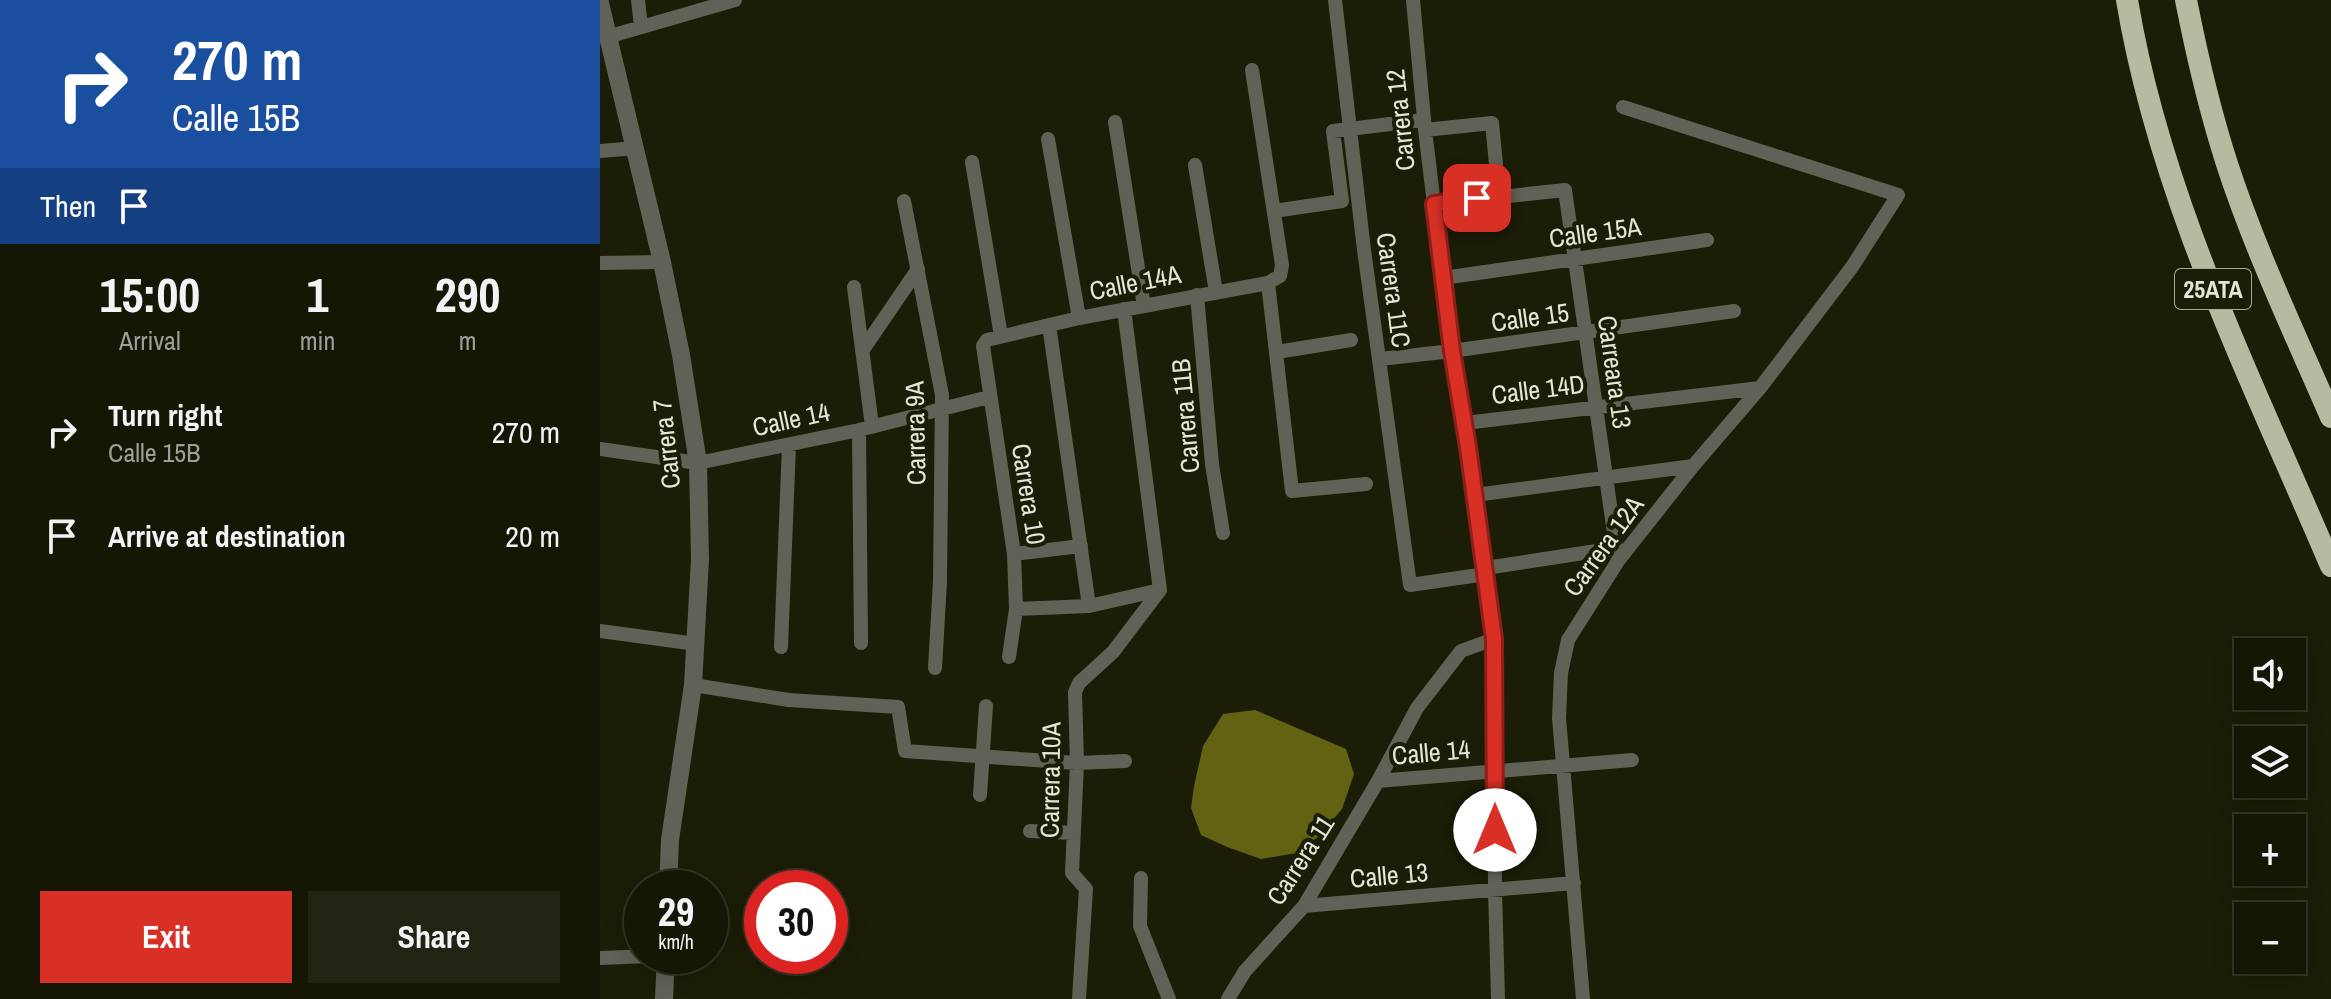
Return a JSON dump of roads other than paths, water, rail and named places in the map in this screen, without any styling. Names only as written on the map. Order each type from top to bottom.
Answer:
[{"type":"highway","name":"25ATA","points":[[2127,0],[2152,113],[2176,194],[2331,566]]},
{"type":"highway","name":"25ATA","points":[[2186,0],[2206,90],[2228,167],[2250,229],[2331,417]]},
{"type":"street","points":[[638,0],[641,27]]},
{"type":"street","points":[[603,21],[641,27],[710,4],[735,0]]},
{"type":"street","name":"Carrera 11C","points":[[1335,0],[1349,129],[1410,585],[1486,571]]},
{"type":"street","name":"Carrera 12","points":[[1413,0],[1424,125],[1452,351],[1465,423],[1494,639],[1498,999]]},
{"type":"street","name":"Carrera 7","points":[[603,21],[662,262],[698,463],[700,559],[696,644],[669,870]]},
{"type":"street","points":[[1252,70],[1282,265],[1280,276],[1268,283],[1292,491],[1366,484]]},
{"type":"street","name":"Carrera 12A","points":[[1583,999],[1559,718],[1561,673],[1568,640],[1617,554],[1760,388],[1852,267],[1898,195],[1623,107]]},
{"type":"street","points":[[1115,122],[1144,306]]},
{"type":"street","points":[[1274,211],[1342,201],[1333,131],[1492,123],[1499,195],[1434,204]]},
{"type":"street","points":[[1048,139],[1079,318]]},
{"type":"street","points":[[600,151],[636,148]]},
{"type":"street","points":[[972,162],[994,338]]},
{"type":"street","points":[[1195,165],[1216,292]]},
{"type":"street","name":"Carreara 13","points":[[1499,195],[1565,190],[1617,554]]},
{"type":"street","name":"Carrera 9A","points":[[904,201],[941,387],[940,581],[935,668]]},
{"type":"street","name":"Calle 15A","points":[[1443,278],[1707,240]]},
{"type":"street","points":[[600,263],[662,262]]},
{"type":"street","points":[[862,351],[918,269]]},
{"type":"street","name":"Calle 14A","points":[[994,338],[1079,318],[1268,283]]},
{"type":"street","points":[[854,287],[862,351],[866,428],[861,643]]},
{"type":"street","name":"Carrera 11B","points":[[1197,295],[1212,464],[1223,533]]},
{"type":"street","points":[[1016,609],[1089,606],[1160,590],[1124,309]]},
{"type":"street","name":"Calle 15","points":[[1380,359],[1734,311]]},
{"type":"street","points":[[1049,325],[1089,606]]},
{"type":"street","name":"Carrera 10","points":[[994,338],[983,346],[983,355],[1014,554],[1016,609],[1009,657]]},
{"type":"street","points":[[1277,352],[1351,340]]},
{"type":"street","name":"Calle 14D","points":[[1465,423],[1760,388]]},
{"type":"street","name":"Calle 14","points":[[600,449],[698,463],[866,428],[989,397]]},
{"type":"street","points":[[781,647],[789,445]]},
{"type":"street","points":[[1475,495],[1693,466]]},
{"type":"street","points":[[1014,554],[1081,546]]},
{"type":"street","points":[[1486,571],[1617,554]]},
{"type":"street","name":"Carrera 10A","points":[[1079,999],[1086,889],[1072,873],[1077,763],[1075,692],[1079,683],[1113,652],[1160,590]]},
{"type":"street","points":[[600,631],[696,644]]},
{"type":"street","points":[[1378,781],[1417,708],[1461,651],[1494,639]]},
{"type":"street","points":[[693,685],[789,700],[898,707],[905,751],[1077,763],[1125,761]]},
{"type":"street","points":[[980,795],[986,706]]},
{"type":"street","name":"Calle 14","points":[[1378,781],[1632,760]]},
{"type":"street","name":"Carrera 11","points":[[1228,999],[1245,971],[1304,906],[1378,781]]},
{"type":"street","points":[[1030,831],[1074,833]]},
{"type":"street","points":[[1141,878],[1140,926],[1169,999]]},
{"type":"street","name":"Calle 13","points":[[1304,906],[1574,883]]},
{"type":"street","points":[[600,958],[624,957]]},
{"type":"street","points":[[664,999],[665,974]]}]
